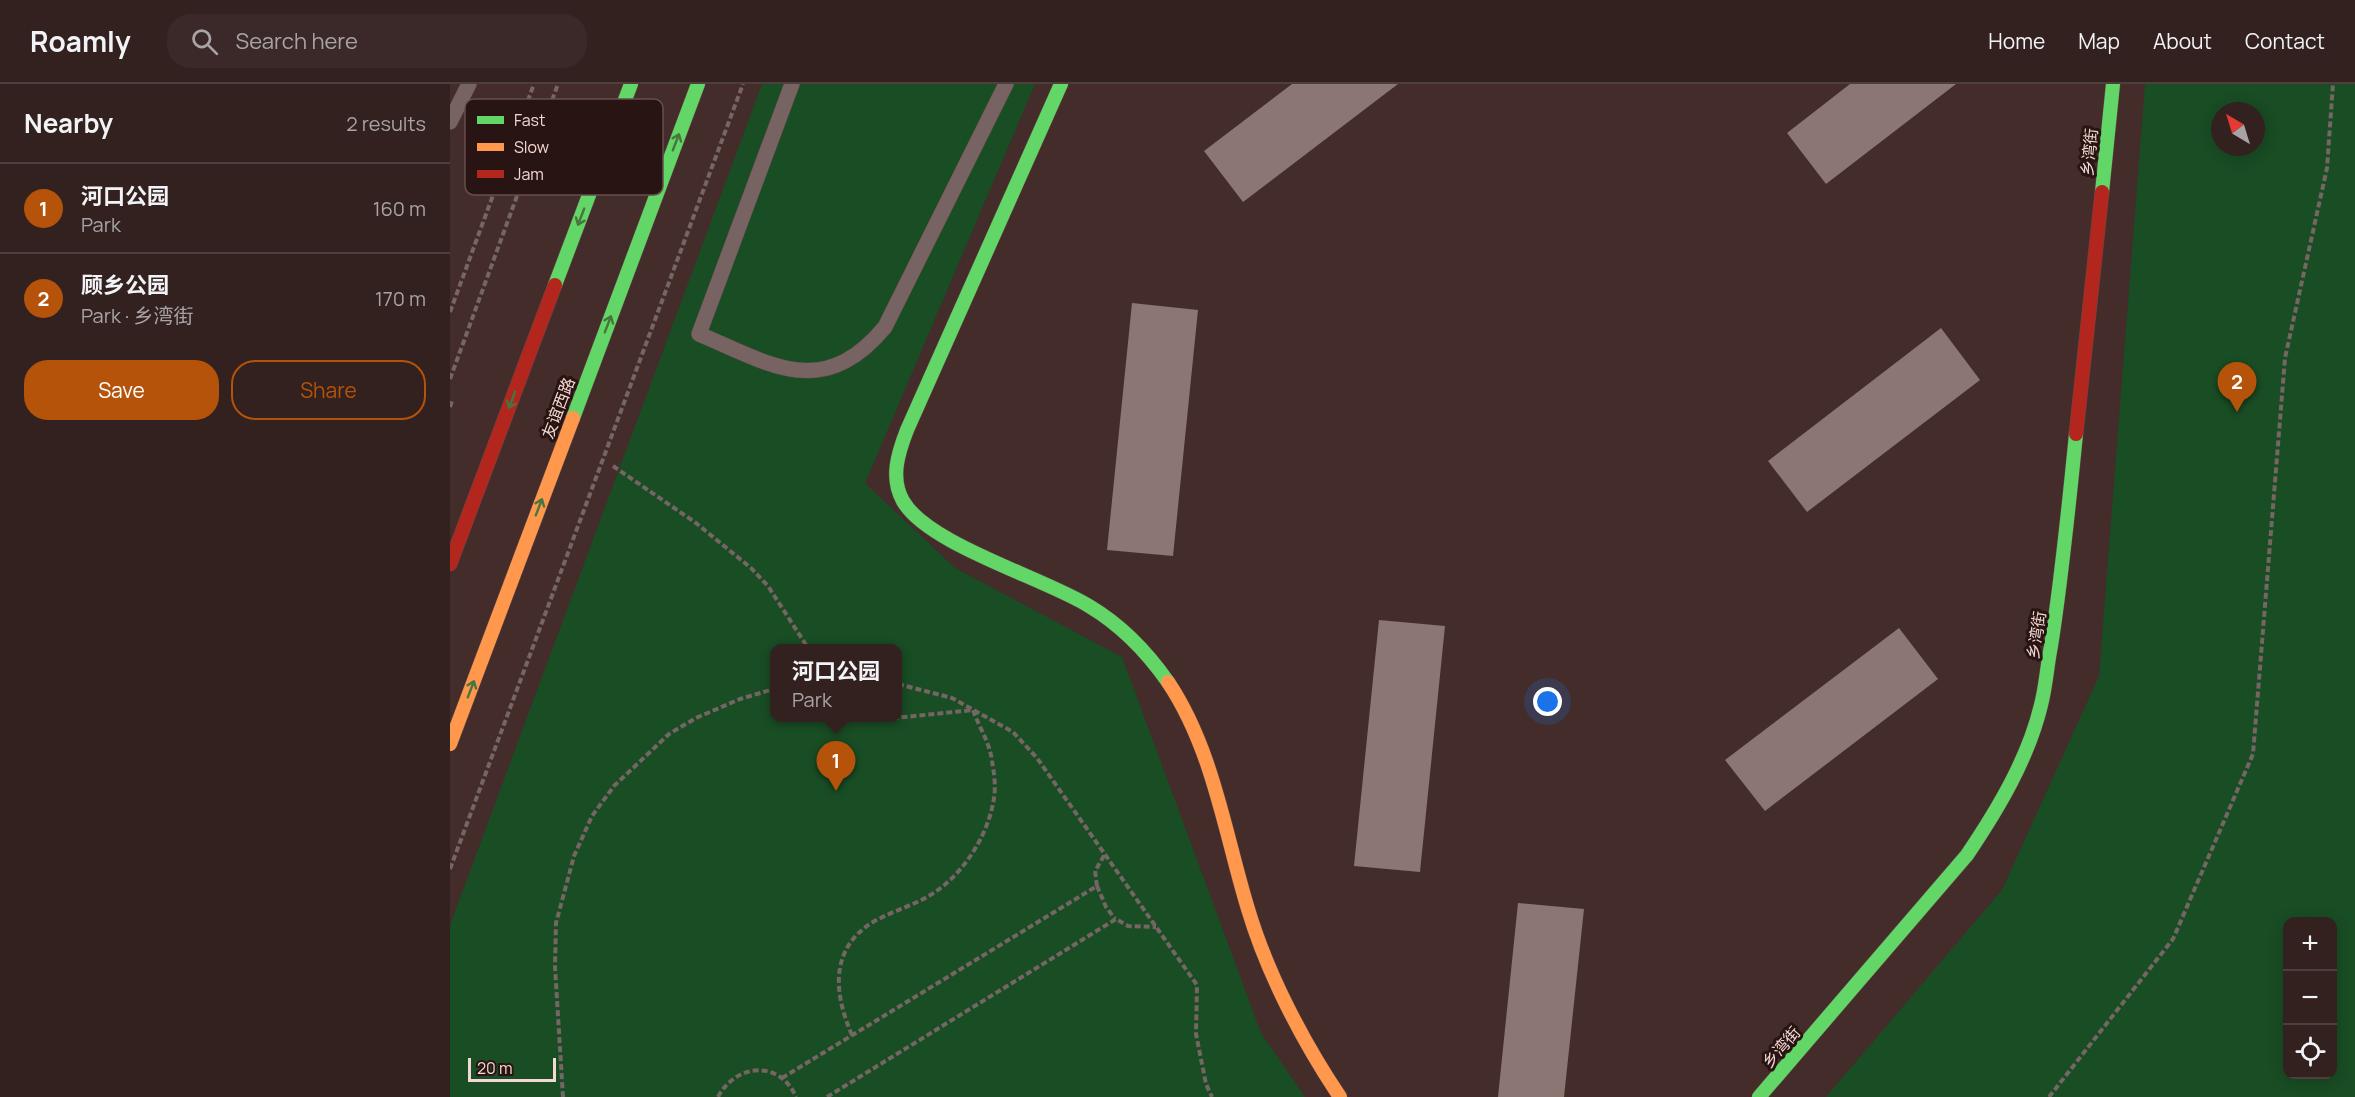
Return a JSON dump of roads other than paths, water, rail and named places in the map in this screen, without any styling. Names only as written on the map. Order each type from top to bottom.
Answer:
[{"type":"street","points":[[625,99],[631,84]]},
{"type":"street","name":"友谊西路","points":[[663,177],[698,84]]},
{"type":"street","points":[[1061,84],[907,429],[896,464],[896,480],[900,497],[923,521],[965,549],[1064,593],[1114,622],[1130,636],[1163,675],[1177,696],[1209,770],[1258,942],[1298,1025],[1340,1097]]},
{"type":"street","name":"乡湾街","points":[[1759,1097],[1967,855],[1990,821],[2028,744],[2041,705],[2060,590],[2113,84]]},
{"type":"street","points":[[450,564],[589,195]]},
{"type":"street","name":"友谊西路","points":[[450,744],[656,195]]},
{"type":"lane","points":[[450,122],[469,84]]},
{"type":"lane","points":[[792,84],[699,334],[784,368],[812,371],[830,368],[851,359],[870,345],[885,327],[1006,84]]},
{"type":"place","name":"顾乡公园","points":[[2237,412]]},
{"type":"place","name":"河口公园","points":[[836,791]]}]
